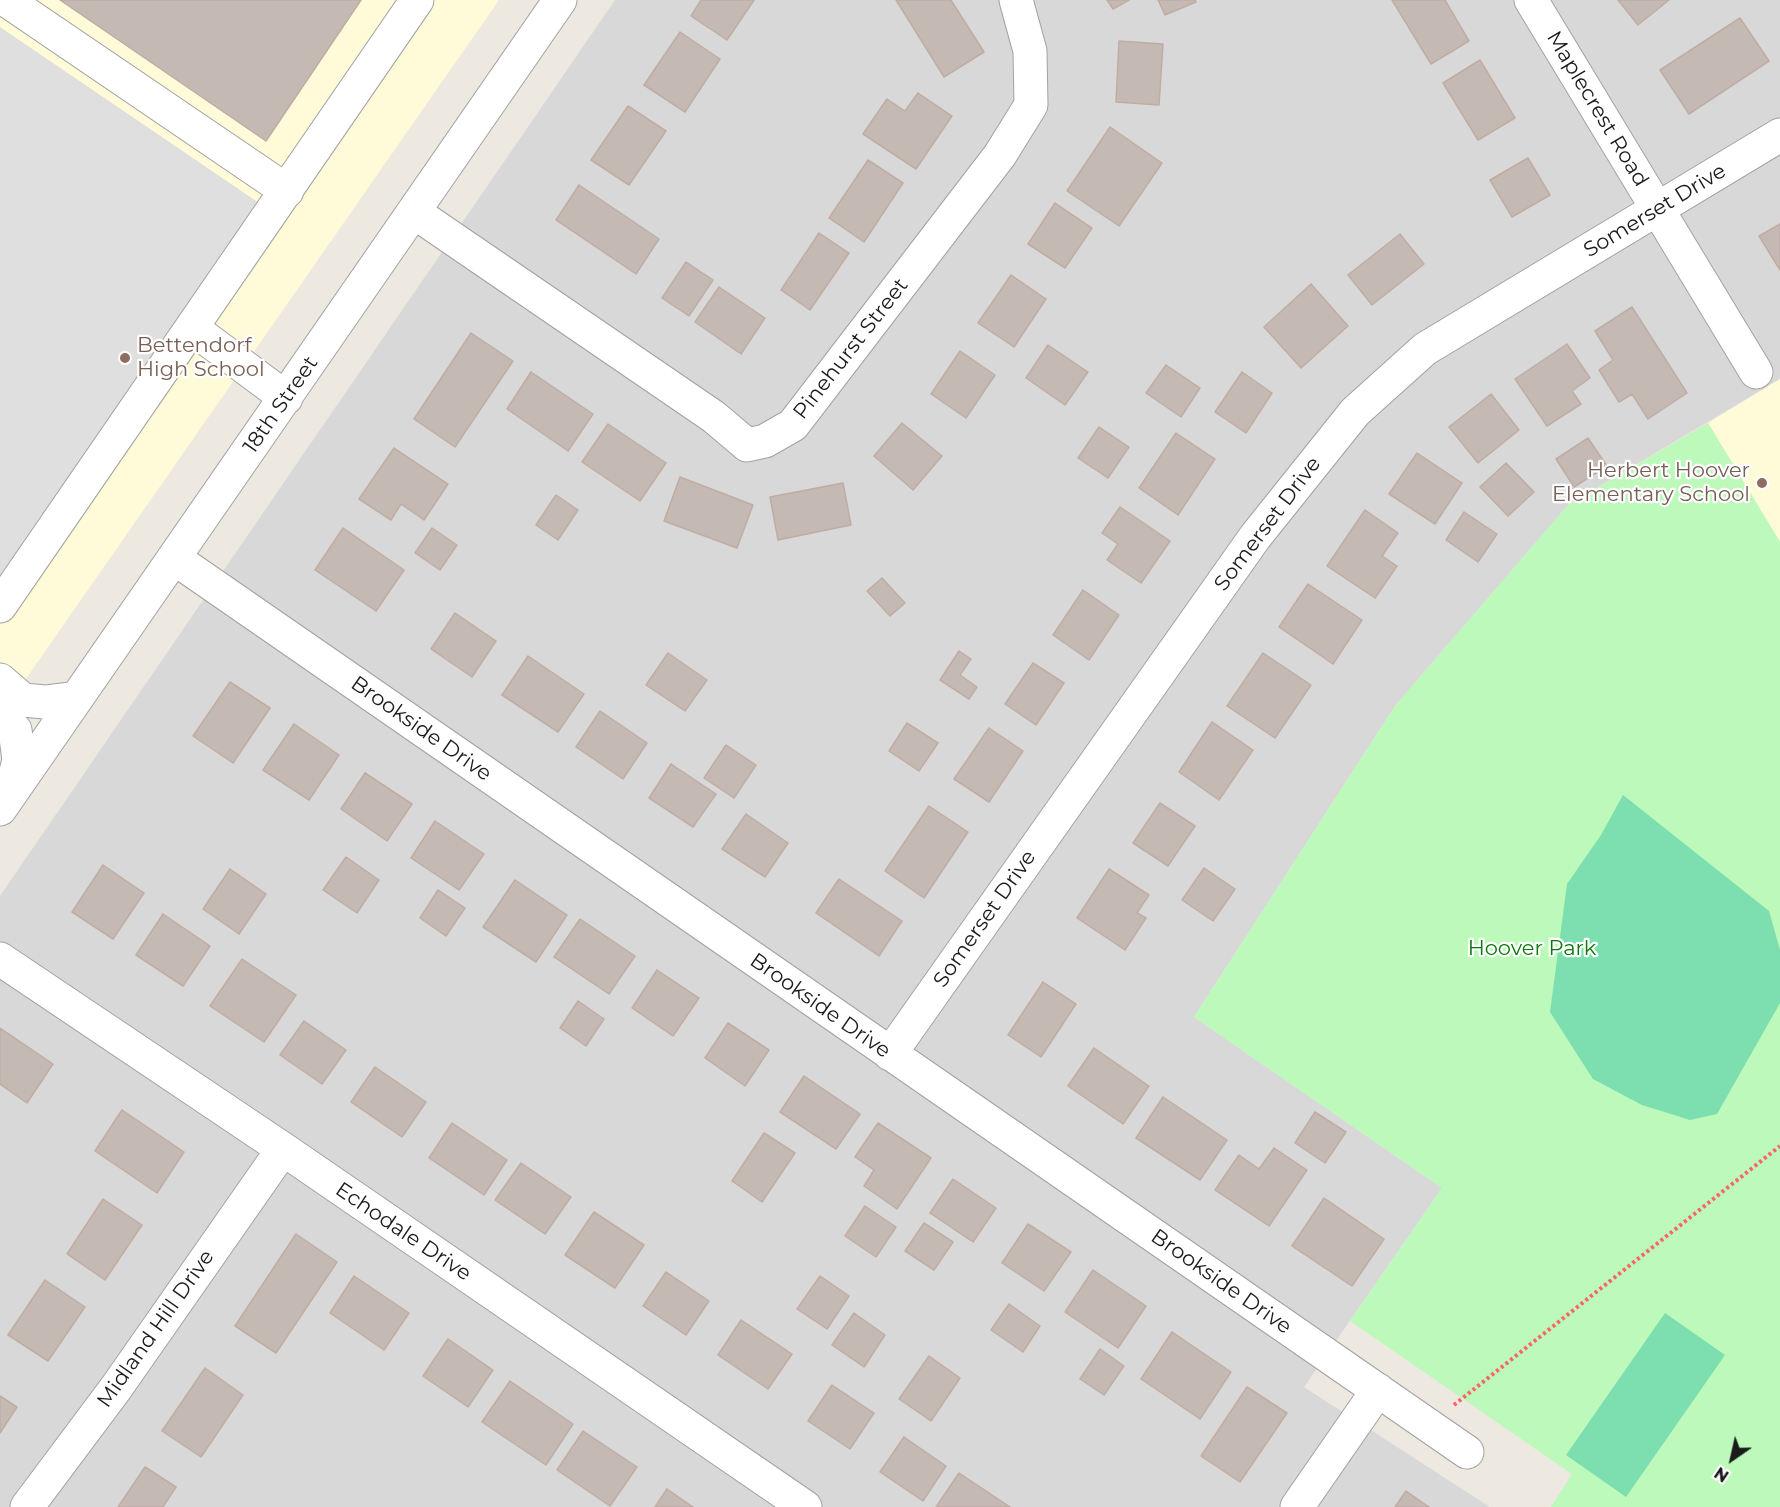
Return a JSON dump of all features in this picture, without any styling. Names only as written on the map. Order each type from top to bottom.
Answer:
[{"type":"street","points":[[6,0],[287,191]]},
{"type":"street","points":[[0,606],[417,0]]},
{"type":"street","name":"18th Street","points":[[5,803],[561,0]]},
{"type":"street","name":"Pinehurst Street","points":[[414,212],[714,417],[747,445],[765,441],[793,424],[1000,155],[1030,105],[1030,51],[1016,0]]},
{"type":"street","name":"Maplecrest Road","points":[[1531,0],[1756,372]]},
{"type":"street","name":"Somerset Drive","points":[[890,1054],[1255,537],[1355,412],[1425,348],[1780,135]]},
{"type":"street","points":[[192,328],[286,398]]},
{"type":"street","name":"Brookside Drive","points":[[174,558],[1467,1452]]},
{"type":"street","points":[[0,680],[22,700],[45,702],[77,698]]},
{"type":"street","points":[[0,715],[15,730],[19,760],[5,803]]},
{"type":"street","name":"Echodale Drive","points":[[0,959],[283,1149],[795,1504]]},
{"type":"street","name":"Midland Hill Drive","points":[[27,1507],[116,1388],[283,1149]]},
{"type":"street","points":[[1297,1507],[1378,1390]]},
{"type":"path","points":[[1429,1425],[1780,1146]]},
{"type":"shaded area","name":"Bettendorf High School","points":[[0,0],[499,0],[0,716]]},
{"type":"shaded area","points":[[615,0],[1780,0],[1780,379],[1568,505],[1395,706],[1194,1017],[1442,1188],[1304,1387],[1490,1507],[0,1507],[0,896]]},
{"type":"shaded area","points":[[0,27],[262,205],[0,586]]},
{"type":"shaded area","name":"Herbert Hoover Elementary School","points":[[1780,379],[1780,542],[1708,423]]},
{"type":"green space","name":"Hoover Park","points":[[1708,423],[1780,542],[1780,1507],[1551,1507],[1572,1474],[1350,1321],[1442,1188],[1194,1017],[1395,706],[1568,505]]},
{"type":"green space","points":[[1623,795],[1769,911],[1780,950],[1780,1003],[1717,1114],[1690,1120],[1642,1105],[1593,1079],[1550,1012],[1567,884],[1601,835]]},
{"type":"green space","points":[[1665,1313],[1725,1355],[1626,1497],[1566,1455]]},
{"type":"building","points":[[60,0],[361,0],[266,141]]},
{"type":"building","points":[[701,0],[754,0],[727,40],[691,16]]},
{"type":"building","points":[[896,0],[951,0],[984,52],[944,77]]},
{"type":"building","points":[[1107,0],[1129,0],[1113,9]]},
{"type":"building","points":[[1158,0],[1195,0],[1196,2],[1165,15]]},
{"type":"building","points":[[1392,0],[1445,0],[1469,41],[1431,64]]},
{"type":"building","points":[[1618,0],[1669,0],[1638,25]]},
{"type":"building","points":[[1740,18],[1769,61],[1689,114],[1660,70]]},
{"type":"building","points":[[680,32],[720,59],[685,112],[644,85]]},
{"type":"building","points":[[1119,41],[1163,44],[1159,105],[1116,102]]},
{"type":"building","points":[[1480,60],[1515,118],[1478,140],[1443,83]]},
{"type":"building","points":[[918,93],[952,116],[916,169],[863,134],[887,99],[905,111]]},
{"type":"building","points":[[628,106],[666,131],[629,185],[591,160]]},
{"type":"building","points":[[1110,127],[1162,163],[1119,226],[1067,191]]},
{"type":"building","points":[[1528,158],[1550,195],[1512,217],[1490,180]]},
{"type":"building","points":[[868,160],[903,183],[864,242],[829,218]]},
{"type":"building","points":[[579,185],[659,239],[636,274],[556,220]]},
{"type":"building","points":[[1055,203],[1092,228],[1065,268],[1028,244]]},
{"type":"building","points":[[1780,224],[1780,270],[1759,236]]},
{"type":"building","points":[[819,233],[849,253],[810,310],[781,290]]},
{"type":"building","points":[[1400,234],[1424,264],[1372,305],[1348,275]]},
{"type":"building","points":[[686,262],[713,280],[689,316],[662,298]]},
{"type":"building","points":[[1011,275],[1046,299],[1014,347],[978,323]]},
{"type":"building","points":[[1311,284],[1348,326],[1301,368],[1264,327]]},
{"type":"building","points":[[719,287],[765,318],[741,354],[695,322]]},
{"type":"building","points":[[1632,307],[1687,393],[1648,419],[1632,394],[1619,402],[1599,370],[1613,360],[1595,331]]},
{"type":"building","points":[[471,333],[513,361],[455,447],[414,419]]},
{"type":"building","points":[[1567,344],[1590,378],[1572,391],[1581,404],[1547,426],[1515,379]]},
{"type":"building","points":[[1048,345],[1088,372],[1065,405],[1026,378]]},
{"type":"building","points":[[960,351],[995,375],[966,418],[931,394]]},
{"type":"building","points":[[1166,365],[1200,388],[1181,417],[1146,393]]},
{"type":"building","points":[[531,372],[593,414],[568,451],[507,409]]},
{"type":"building","points":[[1242,372],[1272,393],[1246,433],[1215,412]]},
{"type":"building","points":[[1491,394],[1519,430],[1478,463],[1449,427]]},
{"type":"building","points":[[902,423],[942,456],[913,490],[874,456]]},
{"type":"building","points":[[608,424],[666,463],[640,501],[582,462]]},
{"type":"building","points":[[1099,427],[1129,447],[1108,478],[1078,458]]},
{"type":"building","points":[[1176,433],[1215,459],[1178,515],[1139,488]]},
{"type":"building","points":[[1588,438],[1607,466],[1574,487],[1556,459]]},
{"type":"building","points":[[394,448],[448,484],[424,520],[401,504],[391,520],[359,499]]},
{"type":"building","points":[[1417,453],[1462,483],[1435,524],[1389,494]]},
{"type":"building","points":[[1506,463],[1534,492],[1508,516],[1480,487]]},
{"type":"building","points":[[680,477],[753,505],[737,548],[664,521]]},
{"type":"building","points":[[843,483],[851,525],[778,540],[770,497]]},
{"type":"building","points":[[556,495],[578,510],[558,540],[536,525]]},
{"type":"building","points":[[1120,507],[1170,541],[1141,583],[1107,560],[1118,544],[1102,533]]},
{"type":"building","points":[[1365,510],[1398,533],[1382,556],[1397,566],[1375,598],[1327,566]]},
{"type":"building","points":[[1464,512],[1497,534],[1478,562],[1446,540]]},
{"type":"building","points":[[343,528],[404,570],[376,611],[315,570]]},
{"type":"building","points":[[432,528],[457,545],[440,570],[415,553]]},
{"type":"building","points":[[882,578],[905,603],[890,616],[867,591]]},
{"type":"building","points":[[1308,584],[1362,620],[1333,664],[1279,627]]},
{"type":"building","points":[[1083,590],[1119,615],[1089,660],[1053,635]]},
{"type":"building","points":[[455,613],[496,641],[472,677],[431,649]]},
{"type":"building","points":[[959,651],[971,659],[960,675],[977,687],[969,699],[940,680]]},
{"type":"building","points":[[668,653],[707,680],[685,711],[646,685]]},
{"type":"building","points":[[1263,653],[1311,685],[1275,738],[1227,706]]},
{"type":"building","points":[[528,656],[584,694],[558,732],[502,695]]},
{"type":"building","points":[[1033,663],[1064,683],[1036,725],[1005,704]]},
{"type":"building","points":[[230,682],[270,708],[233,763],[193,736]]},
{"type":"building","points":[[600,711],[647,743],[623,779],[576,747]]},
{"type":"building","points":[[1212,722],[1253,750],[1219,800],[1179,772]]},
{"type":"building","points":[[907,723],[938,743],[919,771],[889,751]]},
{"type":"building","points":[[294,724],[339,755],[309,800],[263,770]]},
{"type":"building","points":[[989,728],[1023,751],[989,802],[954,779]]},
{"type":"building","points":[[726,745],[756,765],[734,798],[704,778]]},
{"type":"building","points":[[671,764],[716,794],[693,827],[649,798]]},
{"type":"building","points":[[365,773],[412,804],[387,841],[341,809]]},
{"type":"building","points":[[1160,803],[1195,826],[1168,866],[1133,843]]},
{"type":"building","points":[[929,806],[968,832],[924,898],[885,871]]},
{"type":"building","points":[[746,814],[788,843],[765,877],[722,849]]},
{"type":"building","points":[[435,821],[484,854],[459,890],[411,858]]},
{"type":"building","points":[[346,857],[379,880],[357,913],[323,890]]},
{"type":"building","points":[[103,865],[144,893],[113,939],[72,912]]},
{"type":"building","points":[[1204,868],[1235,889],[1213,921],[1182,900]]},
{"type":"building","points":[[230,869],[266,894],[239,934],[203,909]]},
{"type":"building","points":[[1109,869],[1149,895],[1137,913],[1146,918],[1125,950],[1077,918]]},
{"type":"building","points":[[839,879],[902,921],[879,956],[816,913]]},
{"type":"building","points":[[515,880],[567,915],[536,962],[483,927]]},
{"type":"building","points":[[438,890],[465,908],[446,936],[420,918]]},
{"type":"building","points":[[163,914],[210,946],[183,986],[136,955]]},
{"type":"building","points":[[580,919],[635,956],[609,994],[554,957]]},
{"type":"building","points":[[242,959],[296,995],[264,1042],[210,1006]]},
{"type":"building","points":[[657,970],[699,998],[673,1036],[632,1008]]},
{"type":"building","points":[[1043,982],[1076,1004],[1041,1057],[1008,1035]]},
{"type":"building","points":[[578,1001],[604,1019],[586,1046],[560,1028]]},
{"type":"building","points":[[304,1021],[346,1050],[322,1084],[280,1055]]},
{"type":"building","points":[[728,1023],[769,1050],[745,1086],[705,1058]]},
{"type":"building","points":[[0,1028],[53,1064],[27,1103],[0,1084]]},
{"type":"building","points":[[1094,1048],[1149,1086],[1123,1124],[1068,1086]]},
{"type":"building","points":[[375,1067],[426,1102],[402,1137],[351,1102]]},
{"type":"building","points":[[804,1076],[860,1114],[836,1149],[780,1112]]},
{"type":"building","points":[[1163,1097],[1227,1140],[1200,1180],[1136,1138]]},
{"type":"building","points":[[122,1110],[184,1152],[157,1193],[95,1151]]},
{"type":"building","points":[[1315,1112],[1346,1132],[1325,1163],[1295,1143]]},
{"type":"building","points":[[452,1123],[507,1160],[484,1195],[429,1158]]},
{"type":"building","points":[[878,1123],[931,1158],[897,1209],[864,1186],[874,1170],[855,1157]]},
{"type":"building","points":[[764,1133],[795,1153],[762,1202],[732,1181]]},
{"type":"building","points":[[1274,1148],[1307,1170],[1269,1226],[1215,1190],[1239,1155],[1259,1169]]},
{"type":"building","points":[[521,1163],[571,1197],[545,1234],[495,1200]]},
{"type":"building","points":[[953,1179],[996,1208],[973,1242],[930,1213]]},
{"type":"building","points":[[1324,1198],[1384,1239],[1352,1286],[1292,1246]]},
{"type":"building","points":[[103,1199],[142,1225],[105,1280],[67,1254]]},
{"type":"building","points":[[865,1206],[896,1227],[876,1257],[845,1236]]},
{"type":"building","points":[[594,1212],[644,1245],[615,1288],[565,1255]]},
{"type":"building","points":[[924,1223],[953,1242],[934,1270],[905,1251]]},
{"type":"building","points":[[1028,1224],[1071,1252],[1044,1291],[1002,1263]]},
{"type":"building","points":[[296,1234],[337,1262],[276,1353],[235,1326]]},
{"type":"building","points":[[1093,1270],[1146,1306],[1118,1348],[1065,1312]]},
{"type":"building","points":[[666,1272],[709,1301],[686,1335],[643,1306]]},
{"type":"building","points":[[354,1276],[409,1313],[384,1350],[330,1313]]},
{"type":"building","points":[[820,1276],[849,1296],[827,1329],[797,1309]]},
{"type":"building","points":[[45,1280],[85,1307],[48,1361],[8,1335]]},
{"type":"building","points":[[1009,1304],[1040,1326],[1023,1352],[991,1330]]},
{"type":"building","points":[[854,1313],[885,1335],[864,1367],[832,1345]]},
{"type":"building","points":[[741,1320],[792,1354],[768,1389],[718,1355]]},
{"type":"building","points":[[1172,1332],[1231,1372],[1200,1419],[1141,1379]]},
{"type":"building","points":[[448,1339],[493,1370],[468,1407],[423,1376]]},
{"type":"building","points":[[1100,1349],[1124,1366],[1104,1395],[1080,1379]]},
{"type":"building","points":[[929,1356],[960,1378],[931,1421],[899,1399]]},
{"type":"building","points":[[205,1368],[243,1395],[201,1457],[162,1431]]},
{"type":"building","points":[[510,1381],[573,1424],[546,1465],[482,1422]]},
{"type":"building","points":[[832,1385],[874,1413],[850,1449],[808,1421]]},
{"type":"building","points":[[1247,1387],[1287,1413],[1240,1482],[1201,1456]]},
{"type":"building","points":[[0,1396],[17,1407],[0,1433]]},
{"type":"building","points":[[583,1431],[637,1467],[610,1506],[557,1470]]},
{"type":"building","points":[[904,1437],[946,1466],[923,1501],[880,1472]]},
{"type":"building","points":[[145,1467],[176,1487],[163,1507],[118,1507]]},
{"type":"building","points":[[959,1473],[1010,1507],[936,1507]]},
{"type":"building","points":[[667,1489],[693,1507],[655,1507]]},
{"type":"building","points":[[1406,1491],[1429,1507],[1395,1507]]},
{"type":"place","name":"Bettendorf High School","points":[[125,358]]},
{"type":"place","name":"Herbert Hoover Elementary School","points":[[1762,483]]}]
